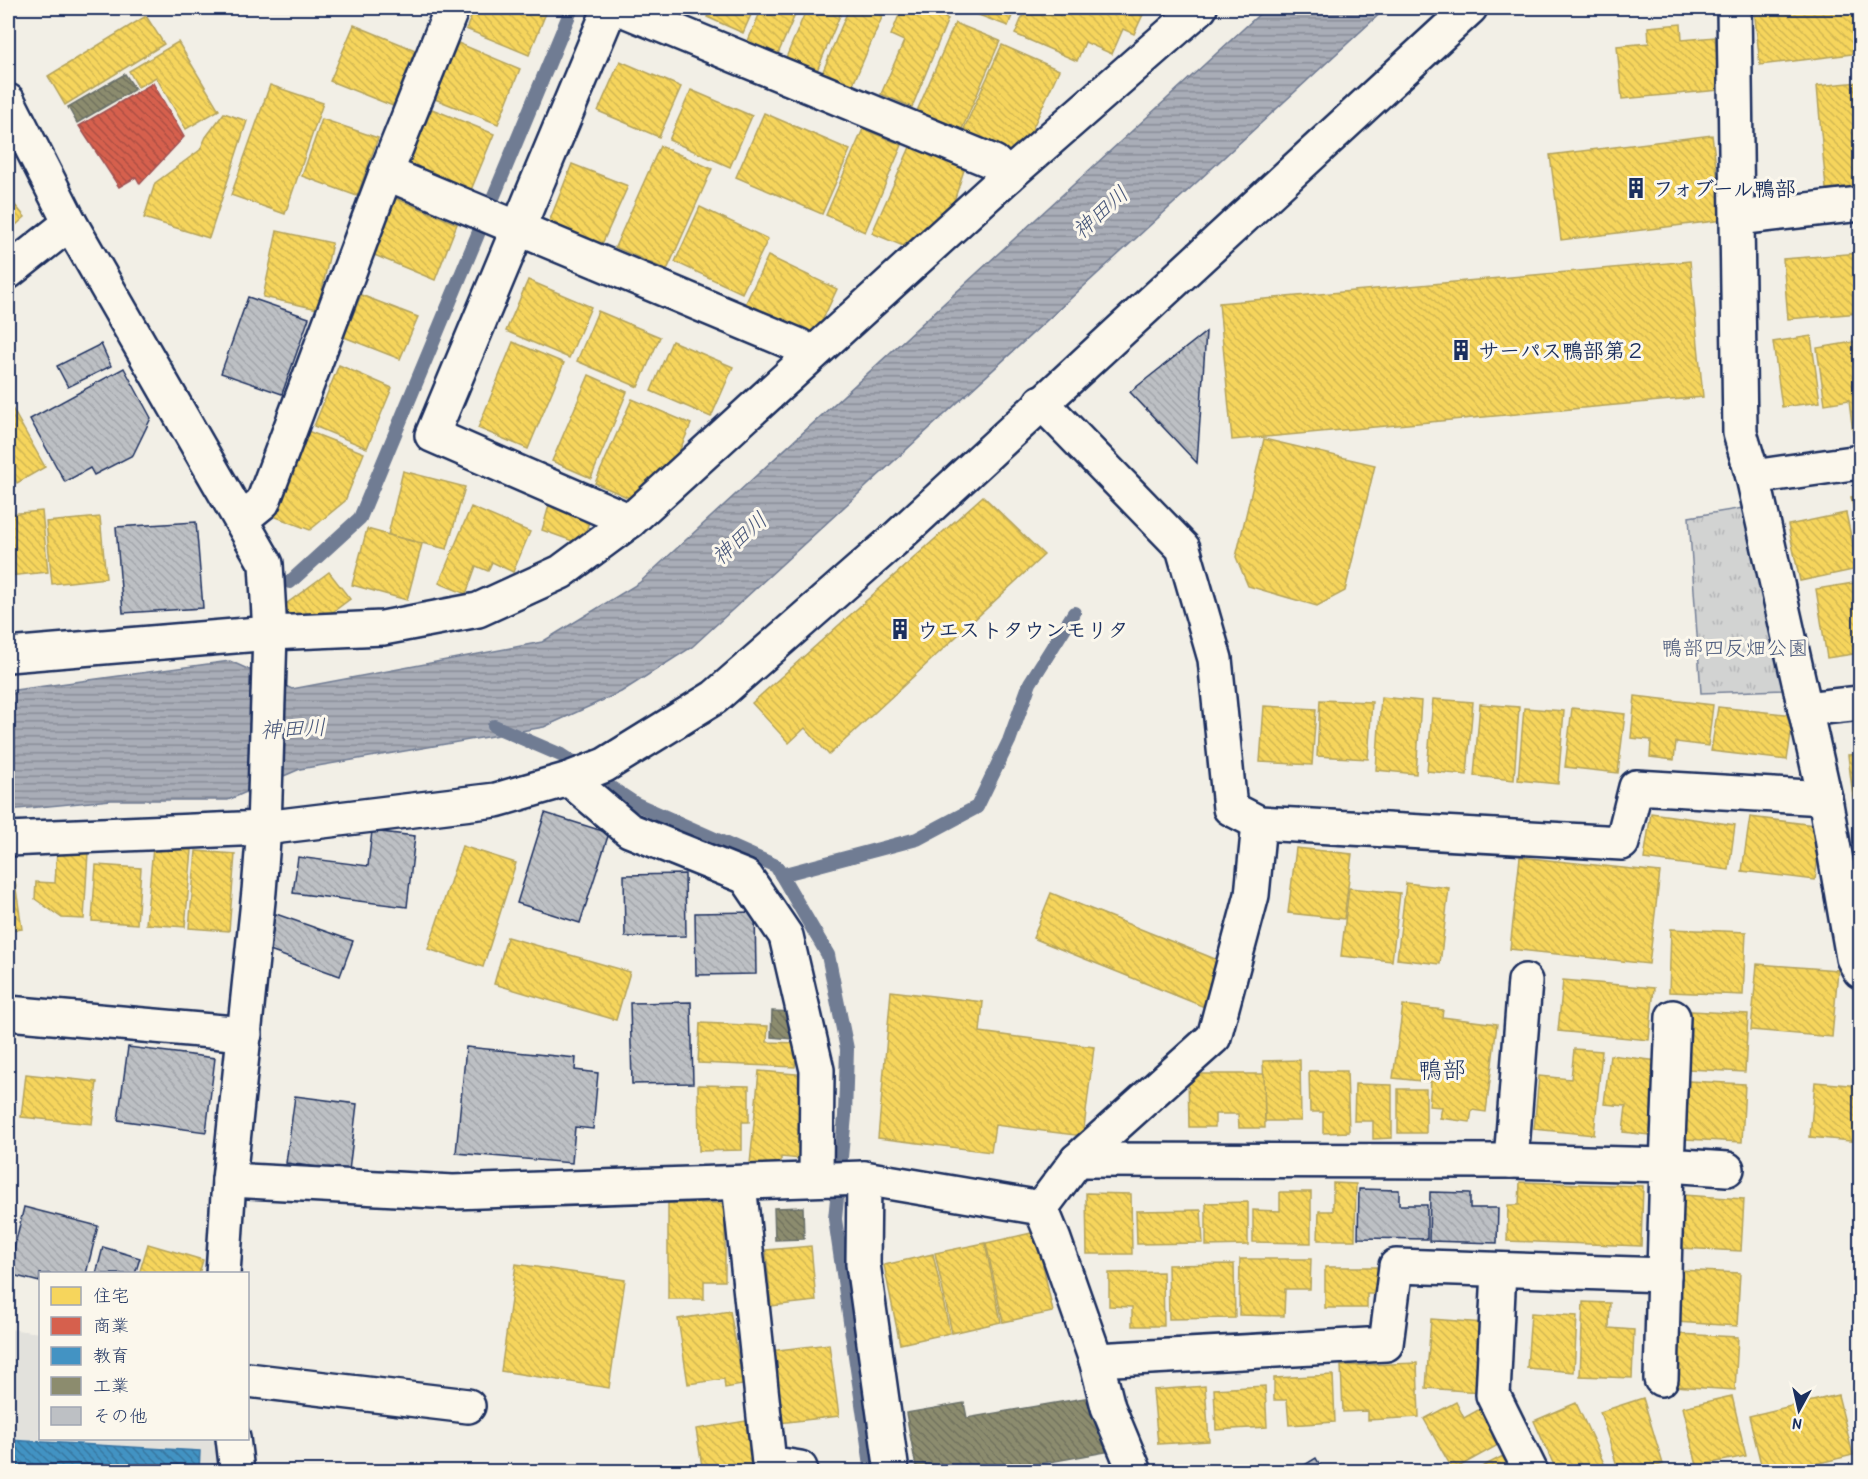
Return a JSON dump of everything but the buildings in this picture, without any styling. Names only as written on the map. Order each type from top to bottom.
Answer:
[{"type":"street","points":[[241,520],[263,502],[386,173],[452,8]]},
{"type":"street","points":[[610,8],[502,222],[432,435],[630,520]]},
{"type":"street","points":[[619,8],[994,162],[1008,176]]},
{"type":"street","points":[[8,655],[269,642],[382,628],[477,610],[561,572],[630,520],[1008,176],[1200,8]]},
{"type":"street","points":[[8,839],[264,828],[496,800],[584,773],[715,697],[893,541],[1470,8]]},
{"type":"street","points":[[1734,8],[1740,433],[1753,477],[1825,798],[1858,962]]},
{"type":"street","points":[[8,101],[70,223],[266,564],[269,642],[264,828],[229,1180],[222,1272]]},
{"type":"street","points":[[386,173],[800,346],[808,357]]},
{"type":"street","points":[[1737,218],[1860,204]]},
{"type":"street","points":[[8,272],[70,223]]},
{"type":"street","points":[[1041,402],[1183,548],[1215,659],[1230,808],[1259,823],[1622,843],[1636,787],[1825,798]]},
{"type":"street","points":[[1753,477],[1860,462]]},
{"type":"street","points":[[1805,710],[1860,703]]},
{"type":"street","points":[[584,773],[629,830],[746,877],[786,936],[817,1070],[816,1179]]},
{"type":"street","points":[[1041,1208],[1077,1160],[1214,1037],[1252,895],[1259,823]]},
{"type":"street","points":[[1511,1161],[1525,981]]},
{"type":"street","points":[[8,1013],[245,1034]]},
{"type":"street","points":[[1661,1379],[1673,1017]]},
{"type":"street","points":[[1077,1160],[1511,1161],[1727,1169]]},
{"type":"street","points":[[864,1178],[863,1264],[892,1472]]},
{"type":"street","points":[[229,1180],[453,1192],[864,1178],[1041,1208]]},
{"type":"street","points":[[739,1184],[769,1462],[800,1468]]},
{"type":"street","points":[[1041,1208],[1096,1360],[1108,1407],[1135,1472]]},
{"type":"street","points":[[1096,1360],[1386,1344],[1396,1266],[1664,1275]]},
{"type":"street","points":[[1499,1270],[1493,1395],[1531,1472]]},
{"type":"street","points":[[249,1380],[468,1406]]},
{"type":"street","points":[[233,1440],[237,1472]]},
{"type":"shaded area","points":[[8,1329],[39,1333],[39,1440],[216,1440],[220,1471],[8,1471]]},
{"type":"green space","name":"鴨部四反畑公園","points":[[1743,508],[1783,690],[1701,693],[1689,517]]},
{"type":"water","name":"神田川","points":[[1266,8],[1386,8],[692,647],[621,692],[544,727],[300,769],[228,800],[111,800],[8,810],[8,691],[230,661],[292,689],[542,642],[639,583]]},
{"type":"waterway","points":[[290,582],[360,518],[572,8]]},
{"type":"waterway","points":[[781,875],[917,839],[977,807],[1009,741],[1030,683],[1074,613]]},
{"type":"waterway","points":[[494,726],[561,755],[636,804],[776,866],[828,955],[847,1049],[845,1116],[835,1219],[872,1472]]},
{"type":"place","name":"フォブール鴨部","points":[[1636,188]]},
{"type":"place","name":"サーパス鴨部第２","points":[[1461,350]]},
{"type":"place","name":"ウエストタウンモリタ","points":[[900,629]]},
{"type":"district","name":"鴨部","points":[[1442,1069]]}]
